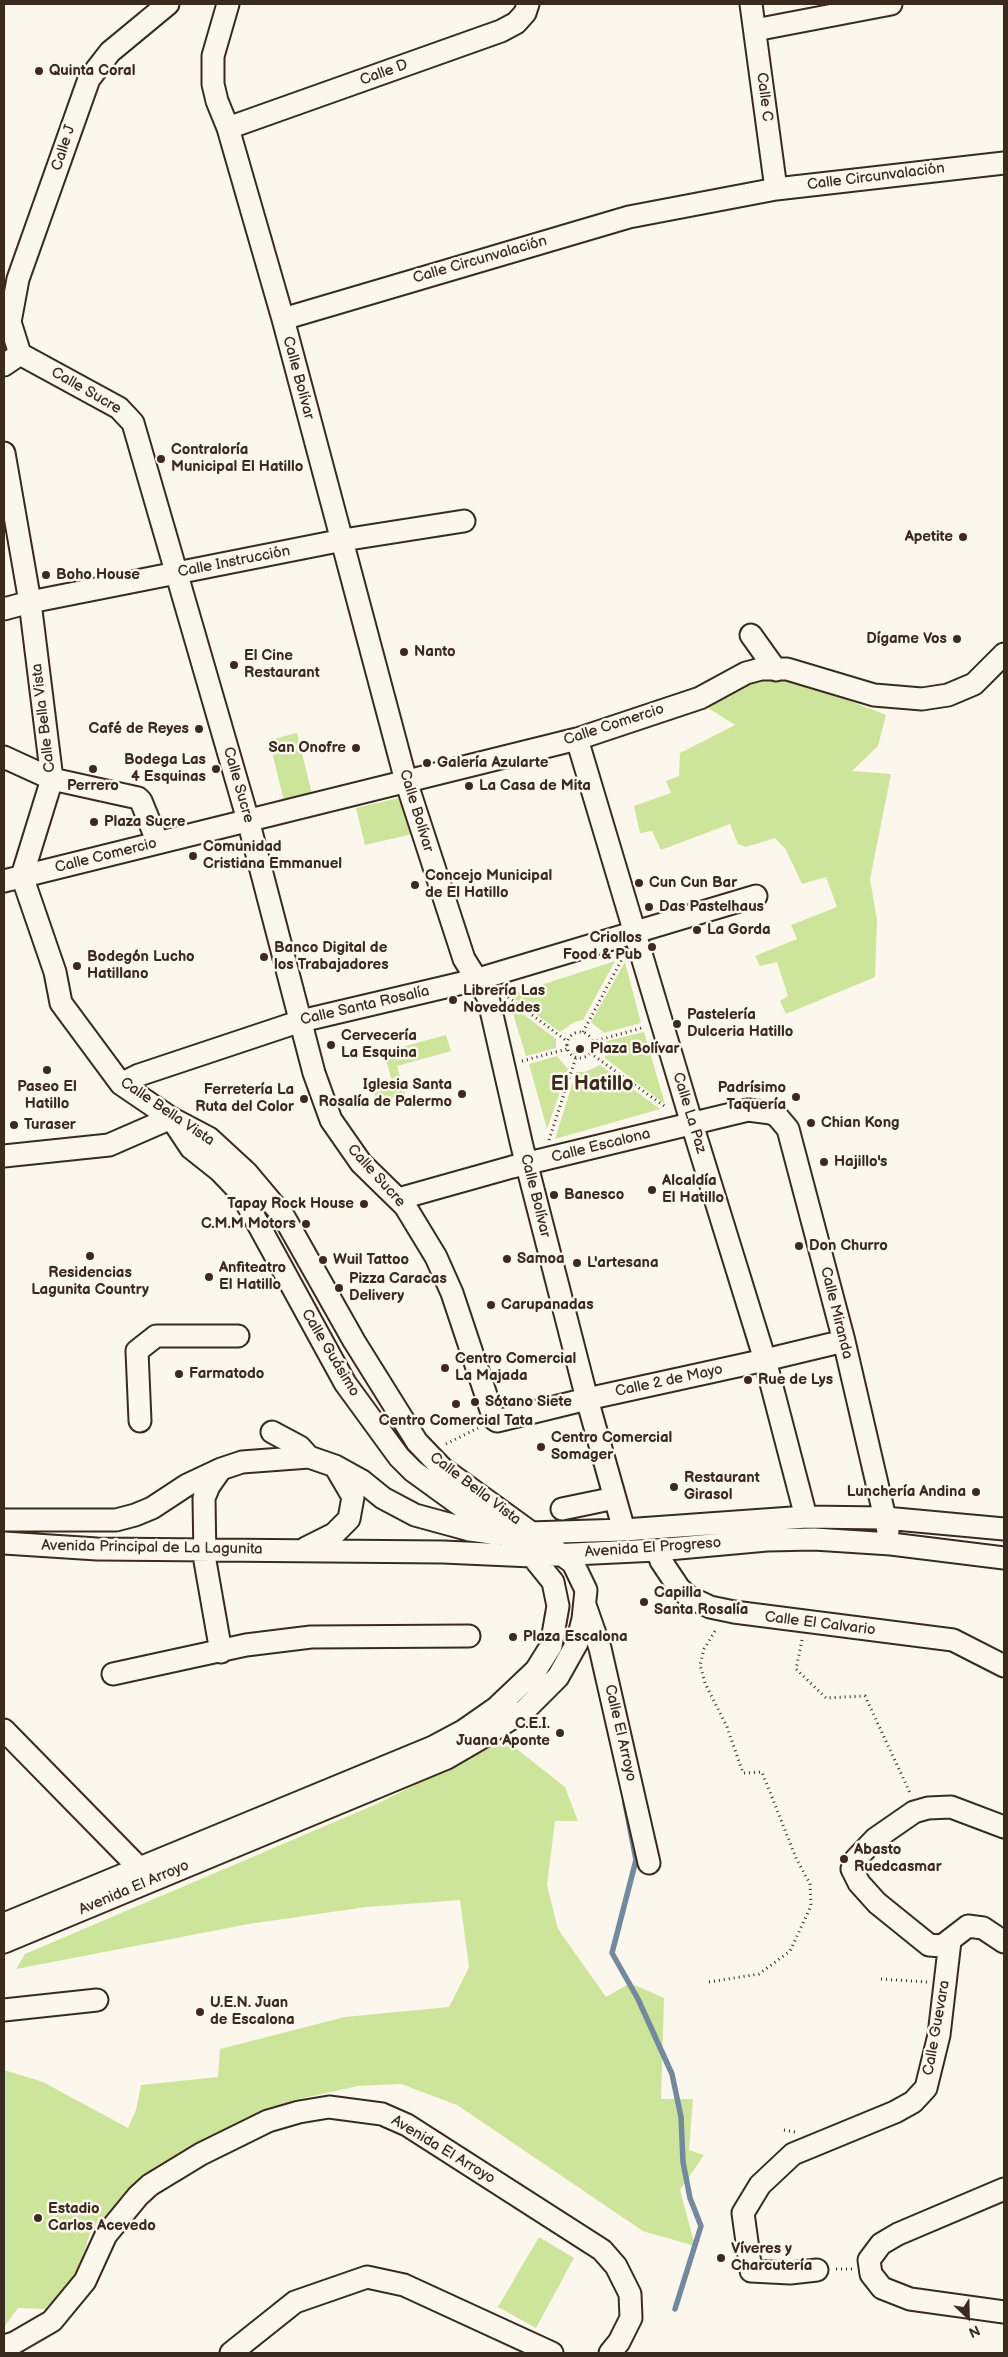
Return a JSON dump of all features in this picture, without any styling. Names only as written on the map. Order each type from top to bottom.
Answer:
[{"type":"street","name":"Calle J","points":[[7,324],[18,279],[89,79],[110,52],[168,4]]},
{"type":"street","points":[[228,4],[218,33],[212,70],[216,101],[228,128],[283,319]]},
{"type":"street","name":"Calle D","points":[[228,128],[501,31],[516,23],[525,13],[528,4]]},
{"type":"street","name":"Calle C","points":[[751,4],[776,189]]},
{"type":"street","points":[[755,30],[891,4]]},
{"type":"street","name":"Calle Circunvalación","points":[[283,319],[629,217],[776,189],[1004,163]]},
{"type":"street","name":"Calle Bolívar","points":[[283,319],[406,781],[464,960],[475,980],[488,997],[527,1164],[587,1399],[624,1530]]},
{"type":"street","name":"Calle Sucre","points":[[7,324],[12,359],[119,408],[134,423],[248,820],[314,1073],[331,1120],[360,1164],[405,1206],[436,1257],[452,1293],[494,1419]]},
{"type":"street","name":"Calle Bella Vista","points":[[4,453],[30,602],[52,779],[13,878],[55,972],[61,1003],[121,1084],[171,1118],[208,1138],[247,1173],[284,1217],[367,1362],[417,1442],[442,1468],[534,1533]]},
{"type":"street","name":"Calle Instrucción","points":[[4,609],[30,602],[342,540],[464,520]]},
{"type":"street","points":[[750,635],[776,670]]},
{"type":"street","name":"Calle Comercio","points":[[13,878],[577,739],[700,698],[746,673],[760,669],[787,669],[874,695],[922,698],[948,695],[974,684],[1004,654]]},
{"type":"street","name":"Calle La Paz","points":[[577,739],[692,1124],[766,1360],[806,1517]]},
{"type":"street","points":[[4,757],[52,779],[138,798],[141,801],[158,843]]},
{"type":"street","name":"Calle Santa Rosalía","points":[[121,1084],[138,1075],[301,1021],[475,980],[756,896]]},
{"type":"street","name":"Calle Escalona","points":[[398,1199],[527,1164],[748,1110]]},
{"type":"street","name":"Calle Miranda","points":[[748,1110],[771,1113],[788,1129],[844,1341],[890,1544]]},
{"type":"street","points":[[4,1156],[109,1145],[171,1118]]},
{"type":"street","name":"Calle Guásimo","points":[[171,1118],[191,1148],[220,1171],[241,1193],[345,1383],[399,1458],[413,1472],[506,1534]]},
{"type":"street","points":[[140,1421],[137,1351],[156,1336],[238,1336]]},
{"type":"street","name":"Calle 2 de Mayo","points":[[494,1419],[501,1422],[587,1399],[844,1341]]},
{"type":"street","points":[[272,1432],[300,1447],[309,1457]]},
{"type":"street","name":"Avenida Principal de La Lagunita","points":[[4,1520],[116,1520],[152,1508],[187,1485],[221,1469],[242,1462],[309,1457],[335,1466]]},
{"type":"street","points":[[301,1550],[334,1534],[349,1519],[353,1497],[335,1466]]},
{"type":"street","name":"Avenida El Progreso","points":[[335,1466],[362,1481],[382,1498],[414,1515],[470,1530],[506,1534],[624,1530],[806,1517],[885,1518],[1004,1530]]},
{"type":"street","points":[[221,1469],[209,1486],[204,1498],[205,1549],[221,1652]]},
{"type":"street","points":[[562,1509],[615,1498]]},
{"type":"street","name":"Avenida El Arroyo","points":[[4,1924],[146,1874],[447,1758],[524,1710],[558,1677],[572,1654],[579,1637],[586,1590],[582,1576],[573,1563],[534,1533]]},
{"type":"street","name":"Avenida El Arroyo","points":[[4,1942],[146,1874],[433,1747],[463,1731],[496,1708],[536,1670],[551,1646],[557,1618],[556,1593],[553,1582],[532,1556],[506,1534]]},
{"type":"street","name":"Avenida El Progreso","points":[[301,1550],[532,1556],[657,1550],[767,1540],[814,1540],[890,1544],[1004,1558]]},
{"type":"street","name":"Avenida Principal de La Lagunita","points":[[4,1543],[97,1550],[301,1550]]},
{"type":"street","name":"Calle El Calvario","points":[[657,1550],[671,1577],[689,1597],[710,1607],[805,1622],[953,1640],[1004,1666]]},
{"type":"street","name":"Calle El Arroyo","points":[[585,1604],[600,1648],[649,1863]]},
{"type":"street","points":[[113,1674],[221,1652],[246,1645],[311,1636],[469,1636]]},
{"type":"street","points":[[4,1730],[146,1874]]},
{"type":"street","points":[[1004,1828],[951,1807],[914,1812],[875,1839],[856,1859],[852,1869],[859,1883],[877,1903],[929,1945],[942,1946],[968,1926],[983,1928],[1004,1942]]},
{"type":"street","name":"Calle Guevara","points":[[817,2270],[790,2273],[751,2271],[743,2213],[760,2185],[793,2154],[895,2112],[913,2102],[926,2088],[939,2035],[950,1941]]},
{"type":"street","points":[[4,2010],[97,2000]]},
{"type":"street","name":"Avenida El Arroyo","points":[[4,2346],[14,2343],[52,2321],[84,2282],[106,2235],[138,2196],[150,2185],[201,2154],[268,2121],[299,2112],[329,2107],[382,2114],[407,2125],[602,2250],[616,2266],[630,2294],[631,2318],[619,2342],[610,2353]]},
{"type":"street","points":[[1004,2189],[929,2219],[893,2237],[874,2251],[869,2260],[871,2274],[882,2288],[910,2299],[1004,2312]]},
{"type":"street","points":[[231,2353],[295,2302],[367,2277],[404,2285],[552,2353]]},
{"type":"path","points":[[583,1032],[626,952]]},
{"type":"path","points":[[507,996],[567,1041]]},
{"type":"path","points":[[592,1042],[648,1026],[650,1035]]},
{"type":"path","points":[[583,1032],[589,1035],[592,1042],[590,1053],[584,1057],[576,1057],[567,1049],[567,1041],[572,1035],[583,1032]]},
{"type":"path","points":[[522,1061],[567,1049]]},
{"type":"path","points":[[519,1053],[524,1071]]},
{"type":"path","points":[[590,1053],[672,1111]]},
{"type":"path","points":[[543,1138],[546,1147],[576,1057]]},
{"type":"path","points":[[669,1102],[672,1111]]},
{"type":"path","points":[[663,1114],[672,1111]]},
{"type":"path","points":[[428,1454],[494,1419]]},
{"type":"path","points":[[708,1982],[758,1974],[782,1957],[790,1951],[811,1906],[810,1884],[796,1858],[762,1772],[743,1773],[727,1727],[705,1683],[700,1665],[704,1649],[716,1629],[734,1612]]},
{"type":"path","points":[[805,1622],[796,1670],[826,1698],[864,1696],[892,1758],[920,1811]]},
{"type":"path","points":[[881,1980],[945,1983]]},
{"type":"path","points":[[817,2270],[870,2268]]},
{"type":"green space","points":[[764,675],[799,681],[886,715],[878,746],[852,771],[891,774],[870,879],[877,920],[875,977],[786,1014],[780,1001],[788,996],[777,962],[760,966],[755,956],[797,939],[791,925],[837,907],[826,877],[802,884],[786,850],[775,838],[746,847],[738,844],[730,824],[661,850],[652,831],[640,833],[634,806],[671,793],[666,781],[679,776],[680,753],[735,725],[699,702]]},
{"type":"green space","points":[[297,733],[313,798],[285,805],[269,740]]},
{"type":"green space","points":[[403,797],[412,834],[365,845],[356,808]]},
{"type":"green space","points":[[615,961],[583,1020],[574,1022],[560,1032],[510,995]]},
{"type":"green space","points":[[625,962],[641,1023],[604,1033],[591,1022]]},
{"type":"green space","points":[[510,1004],[556,1039],[556,1048],[526,1056]]},
{"type":"green space","points":[[644,1032],[665,1104],[605,1058],[607,1041]]},
{"type":"green space","points":[[446,1035],[451,1051],[397,1066],[405,1094],[377,1102],[373,1088],[392,1082],[384,1052]]},
{"type":"green space","points":[[557,1056],[568,1069],[547,1129],[529,1064]]},
{"type":"green space","points":[[600,1065],[660,1109],[555,1139],[576,1072],[585,1072]]},
{"type":"green space","points":[[504,1739],[565,1787],[578,1821],[555,1821],[547,1885],[558,1929],[606,1997],[630,1983],[664,1998],[661,2099],[693,2099],[689,2150],[704,2155],[680,2190],[695,2246],[643,2231],[457,2105],[401,2084],[358,2086],[294,2100],[147,2172],[90,2233],[75,2281],[49,2309],[18,2308],[4,2327],[4,2070],[43,2082],[128,2128],[136,2110],[141,2085],[218,2077],[220,2049],[345,2017],[449,2007],[469,1967],[460,1900],[366,1907],[249,1924],[16,1969],[25,1954],[379,1803]]},
{"type":"green space","points":[[539,2237],[574,2258],[536,2328],[498,2307]]},
{"type":"waterway","points":[[625,1803],[636,1860],[612,1953],[638,1999],[672,2074],[681,2117],[683,2162],[690,2198],[701,2226],[675,2309]]},
{"type":"place","name":"Quinta Coral","points":[[39,71]]},
{"type":"place","name":"Contraloría Municipal El Hatillo","points":[[161,459]]},
{"type":"place","name":"Apetite","points":[[963,537]]},
{"type":"place","name":"Boho House","points":[[46,575]]},
{"type":"place","name":"Dígame Vos","points":[[957,639]]},
{"type":"place","name":"Nanto","points":[[404,652]]},
{"type":"place","name":"El Cine Restaurant","points":[[234,665]]},
{"type":"place","name":"Café de Reyes","points":[[199,729]]},
{"type":"place","name":"San Onofre","points":[[356,748]]},
{"type":"place","name":"Galería Azularte","points":[[427,763]]},
{"type":"place","name":"Perrero","points":[[93,769]]},
{"type":"place","name":"Bodega Las 4 Esquinas","points":[[216,769]]},
{"type":"place","name":"La Casa de Mita","points":[[469,786]]},
{"type":"place","name":"Plaza Sucre","points":[[94,822]]},
{"type":"place","name":"Comunidad Cristiana Emmanuel","points":[[193,856]]},
{"type":"place","name":"Cun Cun Bar","points":[[639,883]]},
{"type":"place","name":"Concejo Municipal de El Hatillo","points":[[415,885]]},
{"type":"place","name":"Das Pastelhaus","points":[[649,907]]},
{"type":"place","name":"La Gorda","points":[[697,930]]},
{"type":"place","name":"Criollos Food & Pub","points":[[652,947]]},
{"type":"place","name":"Banco Digital de los Trabajadores","points":[[264,957]]},
{"type":"place","name":"Bodegón Lucho Hatillano","points":[[77,966]]},
{"type":"place","name":"Librería Las Novedades","points":[[453,1000]]},
{"type":"place","name":"Pastelería Dulceria Hatillo","points":[[677,1024]]},
{"type":"place","name":"Cervecería La Esquina","points":[[331,1045]]},
{"type":"place","name":"Plaza Bolívar","points":[[580,1049]]},
{"type":"place","name":"Paseo El Hatillo","points":[[47,1070]]},
{"type":"place","name":"Iglesia Santa Rosalía de Palermo","points":[[462,1094]]},
{"type":"place","name":"Padrísimo Taquería","points":[[796,1097]]},
{"type":"place","name":"Ferretería La Ruta del Color","points":[[304,1099]]},
{"type":"place","name":"Chian Kong","points":[[811,1123]]},
{"type":"place","name":"Turaser","points":[[14,1125]]},
{"type":"place","name":"Hajillo's","points":[[824,1162]]},
{"type":"place","name":"Alcaldía El Hatillo","points":[[652,1190]]},
{"type":"place","name":"Banesco","points":[[554,1195]]},
{"type":"place","name":"Tapay Rock House","points":[[364,1204]]},
{"type":"place","name":"C.M.M Motors","points":[[306,1224]]},
{"type":"place","name":"Don Churro","points":[[799,1246]]},
{"type":"place","name":"Residencias Lagunita Country","points":[[90,1256]]},
{"type":"place","name":"Samoa","points":[[507,1259]]},
{"type":"place","name":"Wuil Tattoo","points":[[323,1260]]},
{"type":"place","name":"L'artesana","points":[[577,1263]]},
{"type":"place","name":"Anfiteatro El Hatillo","points":[[209,1277]]},
{"type":"place","name":"Pizza Caracas Delivery","points":[[339,1288]]},
{"type":"place","name":"Carupanadas","points":[[491,1305]]},
{"type":"place","name":"Centro Comercial La Majada","points":[[445,1368]]},
{"type":"place","name":"Farmatodo","points":[[179,1374]]},
{"type":"place","name":"Rue de Lys","points":[[748,1380]]},
{"type":"place","name":"Sótano Siete","points":[[475,1402]]},
{"type":"place","name":"Centro Comercial Tata","points":[[456,1404]]},
{"type":"place","name":"Centro Comercial Somager","points":[[541,1447]]},
{"type":"place","name":"Restaurant Girasol","points":[[674,1487]]},
{"type":"place","name":"Lunchería Andina","points":[[976,1492]]},
{"type":"place","name":"Capilla Santa Rosalía","points":[[644,1602]]},
{"type":"place","name":"Plaza Escalona","points":[[513,1637]]},
{"type":"place","name":"C.E.I. Juana Aponte","points":[[560,1733]]},
{"type":"place","name":"Abasto Ruedcasmar","points":[[844,1859]]},
{"type":"place","name":"U.E.N. Juan de Escalona","points":[[200,2012]]},
{"type":"place","name":"Estadio Carlos Acevedo","points":[[38,2218]]},
{"type":"place","name":"Víveres y Charcutería","points":[[721,2258]]},
{"type":"district","name":"El Hatillo","points":[[592,1085]]}]
